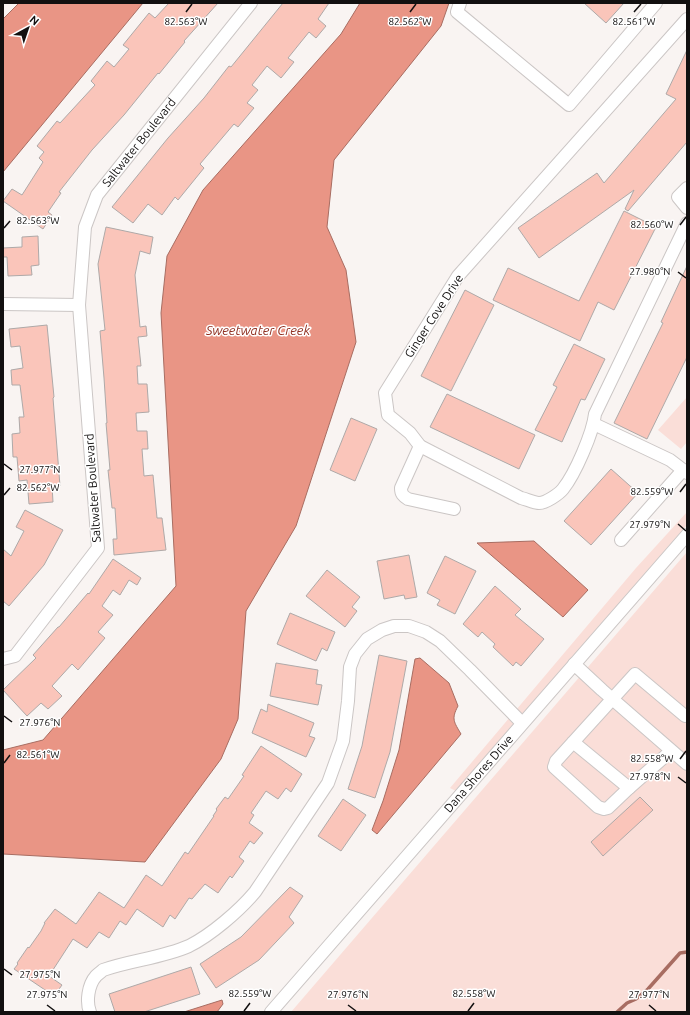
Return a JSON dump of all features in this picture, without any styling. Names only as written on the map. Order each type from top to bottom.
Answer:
[{"type":"street","name":"Saltwater Boulevard","points":[[3,659],[15,656],[98,548],[79,304],[85,227],[97,195],[251,3]]},
{"type":"street","points":[[460,3],[457,12],[569,105],[656,3]]},
{"type":"street","name":"Ginger Cove Drive","points":[[687,19],[463,271],[385,393],[388,415],[410,433],[420,446],[521,498],[539,503],[555,496],[563,489],[574,470],[594,424],[594,414],[687,223]]},
{"type":"street","points":[[687,188],[678,197],[687,208]]},
{"type":"street","points":[[3,304],[79,304]]},
{"type":"street","points":[[594,424],[670,460],[686,471],[621,540]]},
{"type":"street","points":[[420,446],[401,488],[403,496],[408,499],[454,509]]},
{"type":"street","name":"Dana Shores Drive","points":[[270,1012],[687,534]]},
{"type":"street","points":[[90,1012],[88,1007],[89,990],[95,977],[104,970],[189,946],[203,938],[242,907],[255,892],[328,783],[343,741],[348,701],[350,667],[355,654],[367,639],[382,630],[394,626],[409,626],[426,632],[440,641],[522,723]]},
{"type":"street","points":[[574,664],[687,764]]},
{"type":"street","points":[[671,751],[604,810],[598,808],[554,768],[556,761],[635,674],[685,716],[687,715]]},
{"type":"street","points":[[573,742],[629,788]]},
{"type":"shaded area","points":[[687,397],[687,442],[681,449],[658,430]]},
{"type":"shaded area","points":[[687,512],[687,525],[456,791],[450,788],[636,568]]},
{"type":"shaded area","points":[[687,552],[687,1012],[291,1012]]},
{"type":"water","points":[[19,3],[143,3],[3,172],[3,19]]},
{"type":"water","name":"Sweetwater Creek","points":[[360,3],[449,3],[441,26],[334,160],[327,227],[346,270],[356,342],[296,526],[246,611],[238,719],[221,759],[145,862],[3,854],[3,750],[43,740],[176,586],[161,313],[167,256],[203,190],[341,34]]},
{"type":"water","points":[[534,541],[588,590],[563,617],[477,543]]},
{"type":"water","points":[[420,658],[449,683],[458,706],[454,720],[461,734],[377,834],[372,830],[399,750],[415,659]]},
{"type":"water","points":[[222,1000],[223,1004],[217,1012],[184,1012]]},
{"type":"building","points":[[169,3],[218,3],[184,41],[185,42],[124,115],[92,150],[59,192],[61,193],[48,212],[52,215],[43,229],[3,201],[12,189],[22,195],[43,162],[39,158],[44,152],[37,146],[57,121],[60,123],[95,85],[91,81],[107,61],[114,67],[129,49],[123,45],[149,13],[155,18]]},
{"type":"building","points":[[283,3],[329,3],[318,19],[326,26],[316,38],[309,32],[288,58],[294,62],[281,78],[267,66],[252,85],[258,90],[247,103],[254,108],[238,127],[234,124],[200,164],[204,168],[178,200],[175,197],[162,215],[148,204],[133,223],[112,207],[168,138],[204,98],[229,66],[231,67]]},
{"type":"building","points":[[584,3],[624,3],[606,23]]},
{"type":"building","points":[[687,50],[687,142],[628,211],[625,209],[634,190],[539,258],[518,228],[597,173],[604,183],[676,99],[666,94]]},
{"type":"building","points":[[624,211],[656,227],[614,310],[598,302],[580,341],[493,300],[508,268],[579,301]]},
{"type":"building","points":[[106,227],[153,237],[150,254],[140,251],[135,275],[140,327],[146,326],[147,336],[138,337],[141,366],[137,366],[138,384],[147,384],[149,412],[136,413],[137,431],[147,431],[148,449],[142,449],[144,476],[153,475],[157,518],[162,518],[166,550],[114,555],[113,539],[117,539],[115,508],[112,508],[108,470],[110,470],[100,331],[105,330],[98,264]]},
{"type":"building","points":[[38,236],[39,265],[31,266],[32,275],[8,276],[7,257],[3,257],[3,248],[22,247],[22,237]]},
{"type":"building","points":[[687,266],[687,357],[647,439],[614,423],[663,323],[661,322]]},
{"type":"building","points":[[465,290],[494,305],[451,391],[421,376]]},
{"type":"building","points":[[47,325],[60,486],[52,486],[53,502],[29,504],[27,480],[19,481],[17,457],[13,457],[12,434],[20,433],[19,417],[24,417],[20,385],[12,385],[11,370],[23,368],[20,346],[11,347],[9,329]]},
{"type":"building","points":[[574,344],[605,359],[585,400],[581,399],[562,442],[535,430],[557,387],[553,385]]},
{"type":"building","points":[[447,394],[535,435],[519,469],[430,427]]},
{"type":"building","points":[[351,418],[377,429],[355,481],[330,470]]},
{"type":"building","points":[[611,469],[638,493],[591,545],[564,521]]},
{"type":"building","points":[[25,510],[63,530],[44,565],[9,606],[3,601],[3,549],[11,556],[24,531],[16,527]]},
{"type":"building","points":[[409,555],[417,597],[405,599],[404,595],[384,599],[377,561]]},
{"type":"building","points":[[445,556],[476,571],[455,614],[437,605],[440,600],[427,593]]},
{"type":"building","points":[[113,559],[141,578],[137,585],[129,580],[120,595],[113,590],[102,606],[113,615],[98,632],[105,638],[78,670],[72,664],[52,686],[62,696],[48,709],[41,703],[27,716],[3,690],[36,658],[33,655],[88,593],[89,594]]},
{"type":"building","points":[[327,570],[360,597],[352,607],[357,611],[345,627],[306,596]]},
{"type":"building","points":[[495,586],[521,609],[515,615],[544,639],[521,666],[516,662],[513,666],[493,647],[495,644],[482,632],[478,637],[463,624]]},
{"type":"building","points":[[290,613],[335,632],[327,651],[322,648],[316,661],[277,644]]},
{"type":"building","points":[[379,655],[407,661],[390,752],[375,798],[348,789],[362,746]]},
{"type":"building","points":[[276,663],[318,670],[316,684],[322,685],[318,705],[270,696]]},
{"type":"building","points":[[268,704],[314,723],[309,736],[315,738],[306,757],[252,733],[261,709],[267,712]]},
{"type":"building","points":[[261,746],[302,774],[291,792],[286,788],[278,799],[266,791],[251,813],[254,815],[249,823],[263,833],[254,844],[250,841],[239,857],[244,861],[232,878],[230,876],[218,893],[205,884],[192,899],[189,898],[175,919],[170,915],[163,927],[137,909],[126,925],[120,921],[109,938],[99,932],[87,948],[73,939],[49,976],[62,985],[54,996],[14,969],[55,909],[76,924],[99,892],[124,908],[146,875],[162,886],[185,852],[188,854],[225,797],[228,799],[244,776],[242,775]]},
{"type":"building","points":[[640,797],[653,810],[603,856],[591,842]]},
{"type":"building","points":[[343,799],[366,815],[341,851],[318,836]]},
{"type":"building","points":[[290,887],[303,896],[289,917],[294,923],[259,960],[216,988],[200,964],[241,937]]},
{"type":"building","points":[[191,967],[200,994],[144,1012],[115,1012],[109,994]]},
{"type":"waterway","points":[[617,1012],[627,1003],[636,999],[648,989],[680,953],[687,952]]}]
